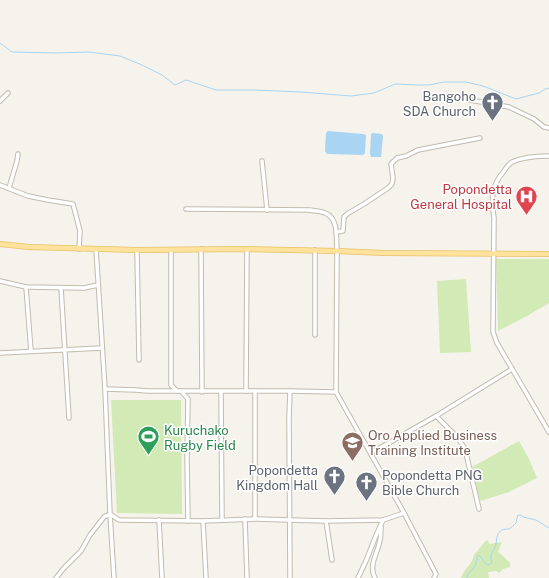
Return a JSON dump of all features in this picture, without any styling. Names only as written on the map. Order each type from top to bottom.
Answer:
[{"type":"main road","points":[[0,244],[79,249],[247,249],[384,253],[549,254]]},
{"type":"street","points":[[0,101],[8,93]]},
{"type":"street","points":[[470,100],[509,107],[534,119],[544,127],[549,128]]},
{"type":"street","points":[[336,232],[343,231],[344,217],[347,214],[392,184],[393,178],[391,164],[397,158],[406,156],[418,150],[480,138]]},
{"type":"street","points":[[8,188],[18,154]]},
{"type":"street","points":[[549,156],[539,156],[512,162],[497,179],[493,190],[492,204],[494,218],[493,332],[497,343],[549,432]]},
{"type":"street","points":[[262,161],[267,210]]},
{"type":"street","points":[[0,185],[28,196],[73,204],[80,231],[79,249]]},
{"type":"street","points":[[186,209],[309,210],[326,213],[333,219],[336,232],[337,251],[336,392],[404,513],[436,574],[434,578]]},
{"type":"street","points":[[96,249],[105,389],[114,578]]},
{"type":"street","points":[[201,249],[202,392]]},
{"type":"street","points":[[246,391],[247,249]]},
{"type":"street","points":[[137,250],[139,360]]},
{"type":"street","points":[[167,391],[171,385],[171,250]]},
{"type":"street","points":[[315,250],[315,335]]},
{"type":"street","points":[[0,281],[26,287],[84,288],[98,285]]},
{"type":"street","points":[[26,287],[31,351]]},
{"type":"street","points":[[61,288],[69,418]]},
{"type":"street","points":[[0,353],[102,348]]},
{"type":"street","points":[[371,453],[436,416],[512,369]]},
{"type":"street","points":[[171,385],[188,399]]},
{"type":"street","points":[[105,389],[202,392],[336,392]]},
{"type":"street","points":[[188,521],[188,399],[189,395],[194,391]]},
{"type":"street","points":[[255,391],[255,519]]},
{"type":"street","points":[[290,391],[290,578]]},
{"type":"street","points":[[221,392],[222,520]]},
{"type":"street","points":[[436,416],[458,438],[465,449],[479,509]]},
{"type":"street","points":[[110,514],[119,520],[203,521],[290,519],[326,521],[383,520],[404,513]]},
{"type":"street","points":[[56,578],[81,551],[90,535],[104,517],[110,514]]},
{"type":"street","points":[[245,519],[247,578]]},
{"type":"street","points":[[159,520],[162,578]]},
{"type":"street","points":[[358,578],[383,520]]},
{"type":"street","points":[[203,521],[206,578]]},
{"type":"street","points":[[326,521],[332,560]]},
{"type":"street","points":[[375,578],[372,573],[372,566],[380,540],[381,526]]},
{"type":"green space","points":[[496,259],[549,259],[549,303],[498,331]]},
{"type":"green space","points":[[466,279],[471,352],[440,353],[437,281]]},
{"type":"green space","name":"Kuruchako Rugby Field","points":[[111,400],[181,400],[182,514],[117,513]]},
{"type":"green space","points":[[519,441],[537,478],[509,492],[480,501],[472,467]]},
{"type":"green space","points":[[487,540],[490,544],[502,542],[498,552],[510,563],[510,567],[503,569],[499,573],[496,571],[488,572],[489,578],[461,578],[471,563],[474,555]]},
{"type":"water","points":[[328,131],[366,135],[365,153],[363,155],[327,154],[325,151],[326,133]]},
{"type":"water","points":[[371,134],[382,134],[383,136],[381,157],[371,157],[370,154]]},
{"type":"waterway","points":[[0,43],[12,52],[89,52],[120,56],[162,75],[175,85],[186,80],[216,90],[301,92],[351,96],[374,93],[395,84],[429,85],[444,82],[466,82],[483,86],[516,99],[539,93],[549,88]]},
{"type":"waterway","points":[[467,578],[467,575],[473,569],[479,555],[486,564],[489,565],[492,562],[491,555],[498,534],[500,531],[509,529],[513,526],[516,523],[518,515],[536,520],[549,528]]},
{"type":"place","name":"Bangoho SDA Church","points":[[492,122]]},
{"type":"place","name":"Popondetta General Hospital","points":[[527,216]]},
{"type":"place","name":"Kuruchako Rugby Field","points":[[148,456]]},
{"type":"place","name":"Oro Applied Business Training Institute","points":[[352,462]]},
{"type":"place","name":"Popondetta Kingdom Hall","points":[[334,496]]},
{"type":"place","name":"Popondetta PNG Bible Church","points":[[367,502]]}]
